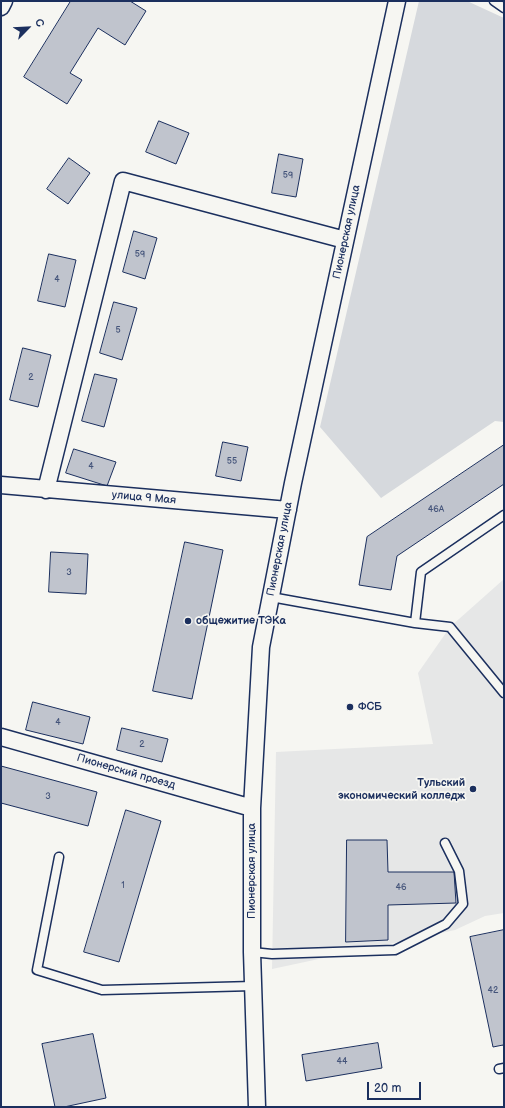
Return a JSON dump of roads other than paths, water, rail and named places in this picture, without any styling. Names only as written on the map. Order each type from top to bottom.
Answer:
[{"type":"street","points":[[1,7],[4,1]]},
{"type":"street","name":"Пионерская улица","points":[[257,1107],[252,952],[252,808],[261,647],[288,510],[397,1]]},
{"type":"street","points":[[46,490],[123,181],[345,240]]},
{"type":"street","name":"улица 9 Мая","points":[[1,485],[288,510]]},
{"type":"street","name":"Пионерский проезд","points":[[1,737],[252,808]]},
{"type":"lane","points":[[494,1],[504,8]]},
{"type":"lane","points":[[415,623],[421,572],[504,515]]},
{"type":"lane","points":[[271,597],[415,623],[450,627],[504,693]]},
{"type":"lane","points":[[252,952],[272,954],[395,950],[446,924],[463,904],[459,871],[445,843]]},
{"type":"lane","points":[[59,857],[37,970],[102,990],[254,986]]},
{"type":"place","name":"общежитие ТЭКа","points":[[188,621]]},
{"type":"place","name":"ФСБ","points":[[350,707]]},
{"type":"place","name":"Тульский экономический колледж","points":[[473,789]]}]
